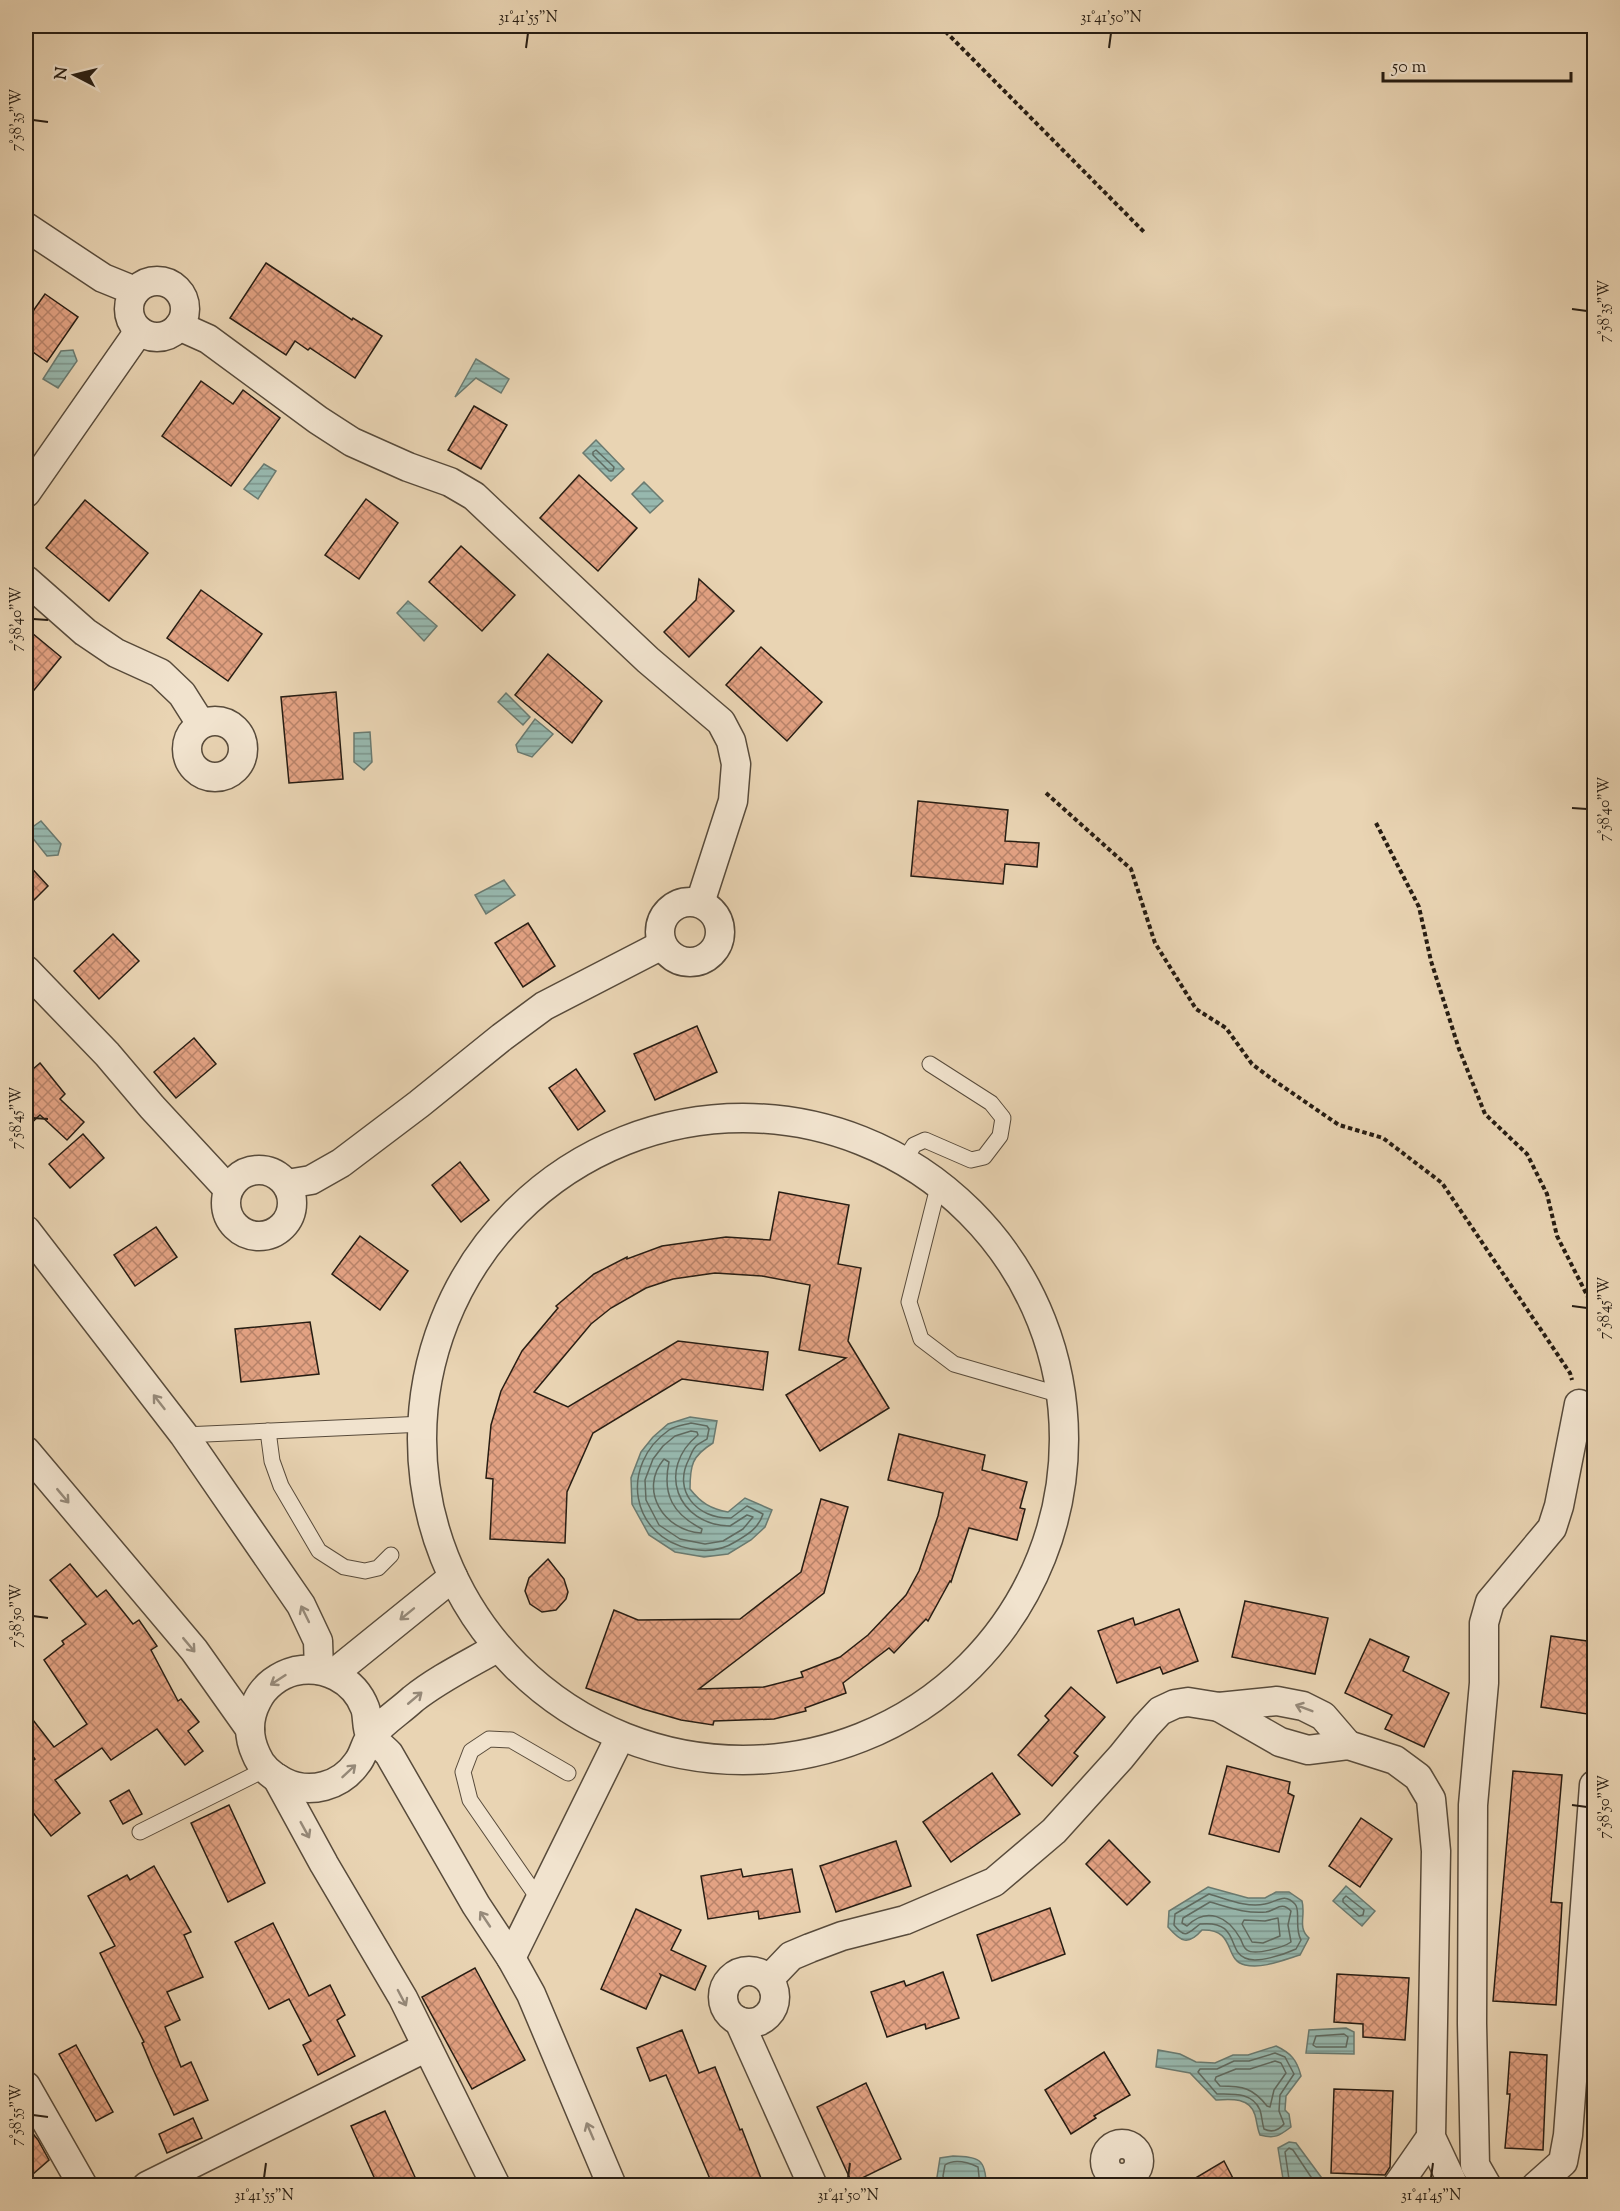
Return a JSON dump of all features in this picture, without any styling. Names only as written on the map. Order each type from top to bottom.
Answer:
[{"type":"street","points":[[26,227],[103,278],[135,291]]},
{"type":"street","points":[[154,281],[165,282],[174,287],[181,295],[185,305],[184,316],[179,326],[170,333],[160,336],[149,336],[139,331],[132,322],[129,312],[130,301],[135,291],[143,284],[154,281]]},
{"type":"street","points":[[179,326],[208,339],[318,420],[352,442],[408,467],[450,482],[474,496],[648,660],[721,722],[731,741],[736,764],[733,801],[700,903]]},
{"type":"street","points":[[26,493],[139,331]]},
{"type":"street","points":[[26,580],[85,632],[116,653],[160,673],[182,694],[201,724]]},
{"type":"street","points":[[700,903],[711,909],[718,919],[719,943],[703,960],[691,963],[679,961],[669,955],[662,945],[660,927],[667,911],[677,904],[700,903]]},
{"type":"street","points":[[286,1184],[311,1180],[341,1163],[544,1006],[662,945]]},
{"type":"street","points":[[26,970],[107,1054],[152,1107],[228,1189]]},
{"type":"street","points":[[756,1116],[821,1125],[883,1148],[939,1183],[987,1228],[1024,1282],[1050,1343],[1061,1395],[1062,1475],[1048,1539],[1021,1600],[982,1653],[934,1698],[877,1732],[814,1753],[749,1761],[684,1756],[620,1737],[571,1711],[527,1678],[495,1649],[453,1577],[430,1515],[424,1424],[426,1383],[444,1319],[475,1261],[517,1209],[568,1168],[627,1138],[690,1120],[756,1116]]},
{"type":"street","points":[[263,1169],[276,1174],[286,1184],[291,1195],[290,1214],[279,1229],[268,1235],[255,1236],[243,1233],[233,1224],[227,1214],[225,1201],[228,1189],[237,1177],[249,1170],[263,1169]]},
{"type":"street","points":[[26,1230],[184,1435],[301,1605],[318,1641],[326,1672]]},
{"type":"street","points":[[1487,2186],[1475,2165],[1472,2023],[1473,1805],[1484,1683],[1484,1623],[1490,1602],[1552,1528],[1559,1506],[1579,1404]]},
{"type":"street","points":[[26,1451],[194,1650],[250,1729]]},
{"type":"street","points":[[326,1672],[453,1577]]},
{"type":"street","points":[[271,1774],[290,1785],[305,1788],[335,1783],[358,1763],[370,1736],[425,1689],[495,1649]]},
{"type":"street","points":[[496,2186],[466,2120],[403,1998],[271,1774],[257,1757],[250,1729],[257,1700],[271,1684],[290,1672],[304,1669],[326,1672],[347,1682],[357,1694],[365,1708],[370,1736],[389,1754],[476,1905],[511,1958],[531,1994],[612,2186]]},
{"type":"street","points":[[769,1979],[791,1956],[842,1936],[904,1920],[994,1882],[1054,1831],[1121,1757],[1146,1725],[1160,1711],[1175,1704],[1188,1702],[1219,1707],[1277,1701],[1303,1706],[1323,1716],[1348,1745]]},
{"type":"street","points":[[1219,1707],[1280,1742],[1308,1750],[1348,1745],[1395,1760],[1418,1777],[1431,1799],[1436,1851],[1431,2137],[1455,2186]]},
{"type":"street","points":[[511,1958],[620,1737]]},
{"type":"street","points":[[1536,2186],[1563,2162],[1568,2135],[1594,1785]]},
{"type":"street","points":[[748,1970],[760,1972],[769,1979],[775,1990],[776,2002],[771,2013],[762,2020],[751,2024],[739,2021],[729,2014],[724,2004],[723,1992],[728,1981],[737,1974],[748,1970]]},
{"type":"street","points":[[739,2021],[813,2186]]},
{"type":"street","points":[[147,2186],[427,2048]]},
{"type":"street","points":[[26,2086],[83,2186]]},
{"type":"street","points":[[1397,2186],[1431,2137]]},
{"type":"lane","points":[[904,1161],[914,1145],[925,1140],[971,1160],[984,1157],[1000,1136],[1003,1118],[991,1103],[930,1064]]},
{"type":"lane","points":[[939,1183],[909,1302],[921,1340],[954,1364],[1061,1395]]},
{"type":"lane","points":[[184,1435],[424,1424]]},
{"type":"lane","points":[[268,1431],[272,1461],[281,1486],[319,1551],[344,1567],[365,1571],[378,1568],[391,1555]]},
{"type":"lane","points":[[540,1901],[470,1800],[463,1772],[471,1751],[489,1739],[512,1740],[568,1773]]},
{"type":"lane","points":[[140,1832],[271,1774]]},
{"type":"path","points":[[940,26],[1145,233]]},
{"type":"path","points":[[1046,793],[1131,868],[1155,943],[1196,1009],[1226,1029],[1252,1064],[1272,1079],[1339,1125],[1383,1138],[1442,1183],[1570,1373],[1579,1404]]},
{"type":"path","points":[[1376,823],[1419,907],[1431,961],[1459,1049],[1485,1114],[1527,1154],[1547,1194],[1557,1236],[1594,1309]]},
{"type":"water","points":[[73,350],[77,361],[58,388],[43,379],[61,351]]},
{"type":"water","points":[[476,359],[509,379],[501,393],[476,378],[455,397]]},
{"type":"water","points":[[596,440],[624,469],[611,481],[583,453]]},
{"type":"water","points":[[264,464],[276,471],[258,499],[244,489]]},
{"type":"water","points":[[644,482],[663,501],[650,513],[632,494]]},
{"type":"water","points":[[408,601],[437,626],[424,641],[397,613]]},
{"type":"water","points":[[506,693],[530,717],[523,725],[498,702]]},
{"type":"water","points":[[535,719],[553,734],[532,757],[518,752],[516,745]]},
{"type":"water","points":[[370,732],[372,762],[364,770],[354,762],[354,733]]},
{"type":"water","points":[[41,821],[61,844],[58,855],[47,856],[27,831]]},
{"type":"water","points":[[504,880],[515,895],[486,914],[475,895]]},
{"type":"water","points":[[690,1417],[717,1421],[713,1443],[696,1457],[692,1467],[690,1489],[694,1494],[707,1505],[728,1512],[745,1498],[772,1510],[765,1527],[751,1540],[728,1554],[704,1557],[675,1552],[649,1535],[632,1504],[631,1478],[641,1452],[668,1424]]},
{"type":"water","points":[[1346,1886],[1375,1911],[1362,1926],[1333,1901]]},
{"type":"water","points":[[1208,1887],[1248,1898],[1265,1898],[1276,1892],[1289,1892],[1302,1901],[1303,1930],[1309,1938],[1300,1955],[1266,1965],[1252,1966],[1238,1962],[1225,1939],[1213,1931],[1202,1930],[1189,1940],[1181,1939],[1168,1927],[1169,1911]]},
{"type":"water","points":[[1346,2028],[1354,2032],[1354,2054],[1306,2053],[1309,2030]]},
{"type":"water","points":[[1276,2046],[1293,2058],[1301,2076],[1286,2096],[1285,2110],[1289,2114],[1291,2127],[1273,2137],[1260,2135],[1255,2115],[1249,2105],[1244,2102],[1216,2100],[1190,2073],[1156,2067],[1158,2050],[1180,2054],[1196,2062],[1215,2063],[1233,2055],[1248,2055]]},
{"type":"water","points":[[1289,2142],[1296,2143],[1324,2181],[1323,2185],[1284,2185],[1278,2148]]},
{"type":"water","points":[[969,2157],[979,2161],[984,2169],[986,2185],[942,2185],[937,2177],[940,2158]]},
{"type":"building","points":[[266,263],[352,320],[353,318],[382,336],[355,378],[310,348],[308,350],[295,341],[286,355],[230,318]]},
{"type":"building","points":[[45,294],[78,317],[47,362],[26,347],[26,321]]},
{"type":"building","points":[[201,381],[233,404],[243,390],[280,418],[231,486],[162,436]]},
{"type":"building","points":[[474,406],[507,425],[481,469],[448,450]]},
{"type":"building","points":[[579,475],[637,528],[598,571],[540,518]]},
{"type":"building","points":[[366,499],[398,523],[359,579],[325,555]]},
{"type":"building","points":[[85,500],[148,553],[109,601],[46,548]]},
{"type":"building","points":[[461,546],[515,595],[482,631],[429,582]]},
{"type":"building","points":[[699,579],[734,611],[689,657],[664,632],[696,600]]},
{"type":"building","points":[[201,590],[262,634],[228,681],[167,638]]},
{"type":"building","points":[[26,628],[61,657],[26,700]]},
{"type":"building","points":[[761,647],[822,702],[787,741],[726,685]]},
{"type":"building","points":[[548,654],[602,701],[572,743],[515,695]]},
{"type":"building","points":[[336,692],[343,779],[289,783],[281,697]]},
{"type":"building","points":[[918,801],[1008,810],[1005,841],[1039,843],[1037,867],[1005,864],[1003,884],[911,876]]},
{"type":"building","points":[[26,862],[48,886],[26,908]]},
{"type":"building","points":[[528,923],[555,966],[523,987],[495,943]]},
{"type":"building","points":[[113,934],[139,961],[99,999],[74,971]]},
{"type":"building","points":[[697,1026],[717,1072],[655,1100],[634,1054]]},
{"type":"building","points":[[194,1038],[216,1064],[176,1098],[154,1072]]},
{"type":"building","points":[[40,1063],[65,1094],[60,1099],[84,1122],[67,1140],[40,1115],[26,1128],[26,1075]]},
{"type":"building","points":[[576,1069],[605,1111],[578,1130],[549,1088]]},
{"type":"building","points":[[83,1134],[104,1158],[70,1188],[49,1164]]},
{"type":"building","points":[[460,1162],[489,1200],[461,1222],[432,1185]]},
{"type":"building","points":[[779,1192],[849,1205],[838,1264],[861,1268],[848,1341],[889,1408],[820,1451],[786,1395],[846,1358],[799,1350],[810,1285],[762,1276],[715,1273],[673,1279],[646,1288],[611,1308],[591,1324],[534,1392],[568,1407],[678,1341],[768,1352],[763,1390],[682,1379],[593,1433],[567,1492],[565,1543],[490,1539],[493,1479],[486,1478],[491,1425],[501,1391],[522,1351],[558,1308],[556,1306],[594,1274],[627,1257],[627,1259],[662,1246],[726,1237],[770,1240]]},
{"type":"building","points":[[156,1227],[177,1257],[135,1286],[114,1255]]},
{"type":"building","points":[[360,1236],[408,1271],[380,1310],[332,1274]]},
{"type":"building","points":[[310,1322],[319,1374],[241,1382],[235,1329]]},
{"type":"building","points":[[899,1434],[985,1455],[982,1470],[1027,1482],[1020,1508],[1025,1509],[1017,1540],[969,1528],[951,1582],[928,1621],[926,1619],[894,1653],[889,1648],[843,1683],[846,1693],[805,1708],[806,1711],[774,1719],[714,1721],[713,1725],[681,1720],[643,1709],[586,1688],[614,1610],[638,1620],[740,1619],[801,1572],[821,1499],[848,1507],[824,1593],[699,1689],[764,1687],[803,1677],[801,1672],[840,1657],[868,1635],[906,1595],[919,1571],[938,1516],[943,1493],[888,1480]]},
{"type":"building","points":[[548,1559],[564,1579],[568,1592],[566,1599],[556,1610],[542,1612],[530,1604],[525,1591],[529,1578]]},
{"type":"building","points":[[70,1564],[97,1597],[106,1590],[133,1624],[139,1620],[157,1646],[151,1650],[178,1701],[181,1699],[199,1722],[188,1731],[203,1751],[185,1765],[157,1729],[111,1760],[102,1748],[55,1780],[80,1813],[51,1836],[31,1810],[33,1809],[26,1799],[26,1766],[35,1759],[26,1747],[26,1711],[54,1747],[87,1724],[44,1660],[64,1644],[62,1641],[86,1624],[50,1580]]},
{"type":"building","points":[[1245,1601],[1328,1618],[1315,1674],[1232,1657]]},
{"type":"building","points":[[1179,1609],[1198,1661],[1163,1674],[1160,1667],[1117,1683],[1098,1631],[1133,1618],[1135,1625]]},
{"type":"building","points":[[1551,1636],[1594,1642],[1594,1715],[1541,1707]]},
{"type":"building","points":[[1370,1639],[1409,1657],[1403,1671],[1449,1693],[1424,1747],[1385,1729],[1392,1715],[1345,1693]]},
{"type":"building","points":[[1071,1687],[1105,1717],[1074,1753],[1078,1756],[1052,1786],[1018,1755],[1049,1720],[1045,1716]]},
{"type":"building","points":[[1227,1766],[1290,1782],[1288,1793],[1294,1796],[1279,1852],[1209,1834]]},
{"type":"building","points":[[1513,1771],[1562,1775],[1551,1902],[1562,1903],[1556,2005],[1493,2001]]},
{"type":"building","points":[[992,1773],[1020,1814],[951,1862],[923,1822]]},
{"type":"building","points":[[129,1790],[142,1814],[123,1824],[110,1801]]},
{"type":"building","points":[[229,1805],[265,1883],[228,1902],[191,1823]]},
{"type":"building","points":[[1361,1818],[1392,1839],[1360,1887],[1329,1866]]},
{"type":"building","points":[[1109,1840],[1150,1882],[1127,1905],[1086,1864]]},
{"type":"building","points":[[896,1841],[911,1886],[836,1912],[820,1866]]},
{"type":"building","points":[[154,1866],[191,1932],[184,1935],[203,1977],[167,1992],[180,2020],[165,2027],[181,2067],[191,2062],[208,2100],[174,2115],[142,2043],[144,2042],[100,1953],[115,1946],[88,1896],[127,1875],[130,1880]]},
{"type":"building","points":[[741,1869],[743,1877],[792,1869],[800,1912],[759,1919],[758,1911],[708,1919],[701,1876]]},
{"type":"building","points":[[1050,1908],[1065,1954],[992,1981],[977,1935]]},
{"type":"building","points":[[636,1909],[681,1930],[671,1950],[706,1966],[695,1990],[660,1974],[646,2009],[601,1989]]},
{"type":"building","points":[[273,1923],[309,1996],[330,1985],[345,2015],[337,2020],[355,2056],[318,2075],[303,2045],[311,2041],[289,1999],[269,2009],[235,1942]]},
{"type":"building","points":[[475,1968],[525,2060],[472,2089],[422,1997]]},
{"type":"building","points":[[943,1972],[959,2018],[926,2029],[925,2024],[887,2037],[871,1992],[904,1981],[906,1986]]},
{"type":"building","points":[[1337,1974],[1409,1978],[1405,2040],[1363,2037],[1363,2024],[1334,2022]]},
{"type":"building","points":[[682,2030],[699,2073],[715,2067],[764,2186],[713,2186],[666,2075],[650,2081],[637,2048]]},
{"type":"building","points":[[76,2045],[113,2112],[96,2121],[59,2054]]},
{"type":"building","points":[[1104,2052],[1130,2095],[1094,2116],[1096,2118],[1071,2134],[1045,2090]]},
{"type":"building","points":[[1510,2052],[1547,2055],[1543,2150],[1505,2148],[1510,2094],[1507,2094]]},
{"type":"building","points":[[866,2083],[901,2159],[852,2183],[817,2107]]},
{"type":"building","points":[[1334,2089],[1393,2091],[1390,2167],[1385,2175],[1331,2173]]},
{"type":"building","points":[[385,2111],[419,2186],[378,2186],[351,2126]]},
{"type":"building","points":[[193,2118],[202,2138],[167,2153],[159,2134]]},
{"type":"building","points":[[26,2125],[49,2160],[26,2180]]},
{"type":"building","points":[[1224,2161],[1237,2186],[1182,2186]]}]
